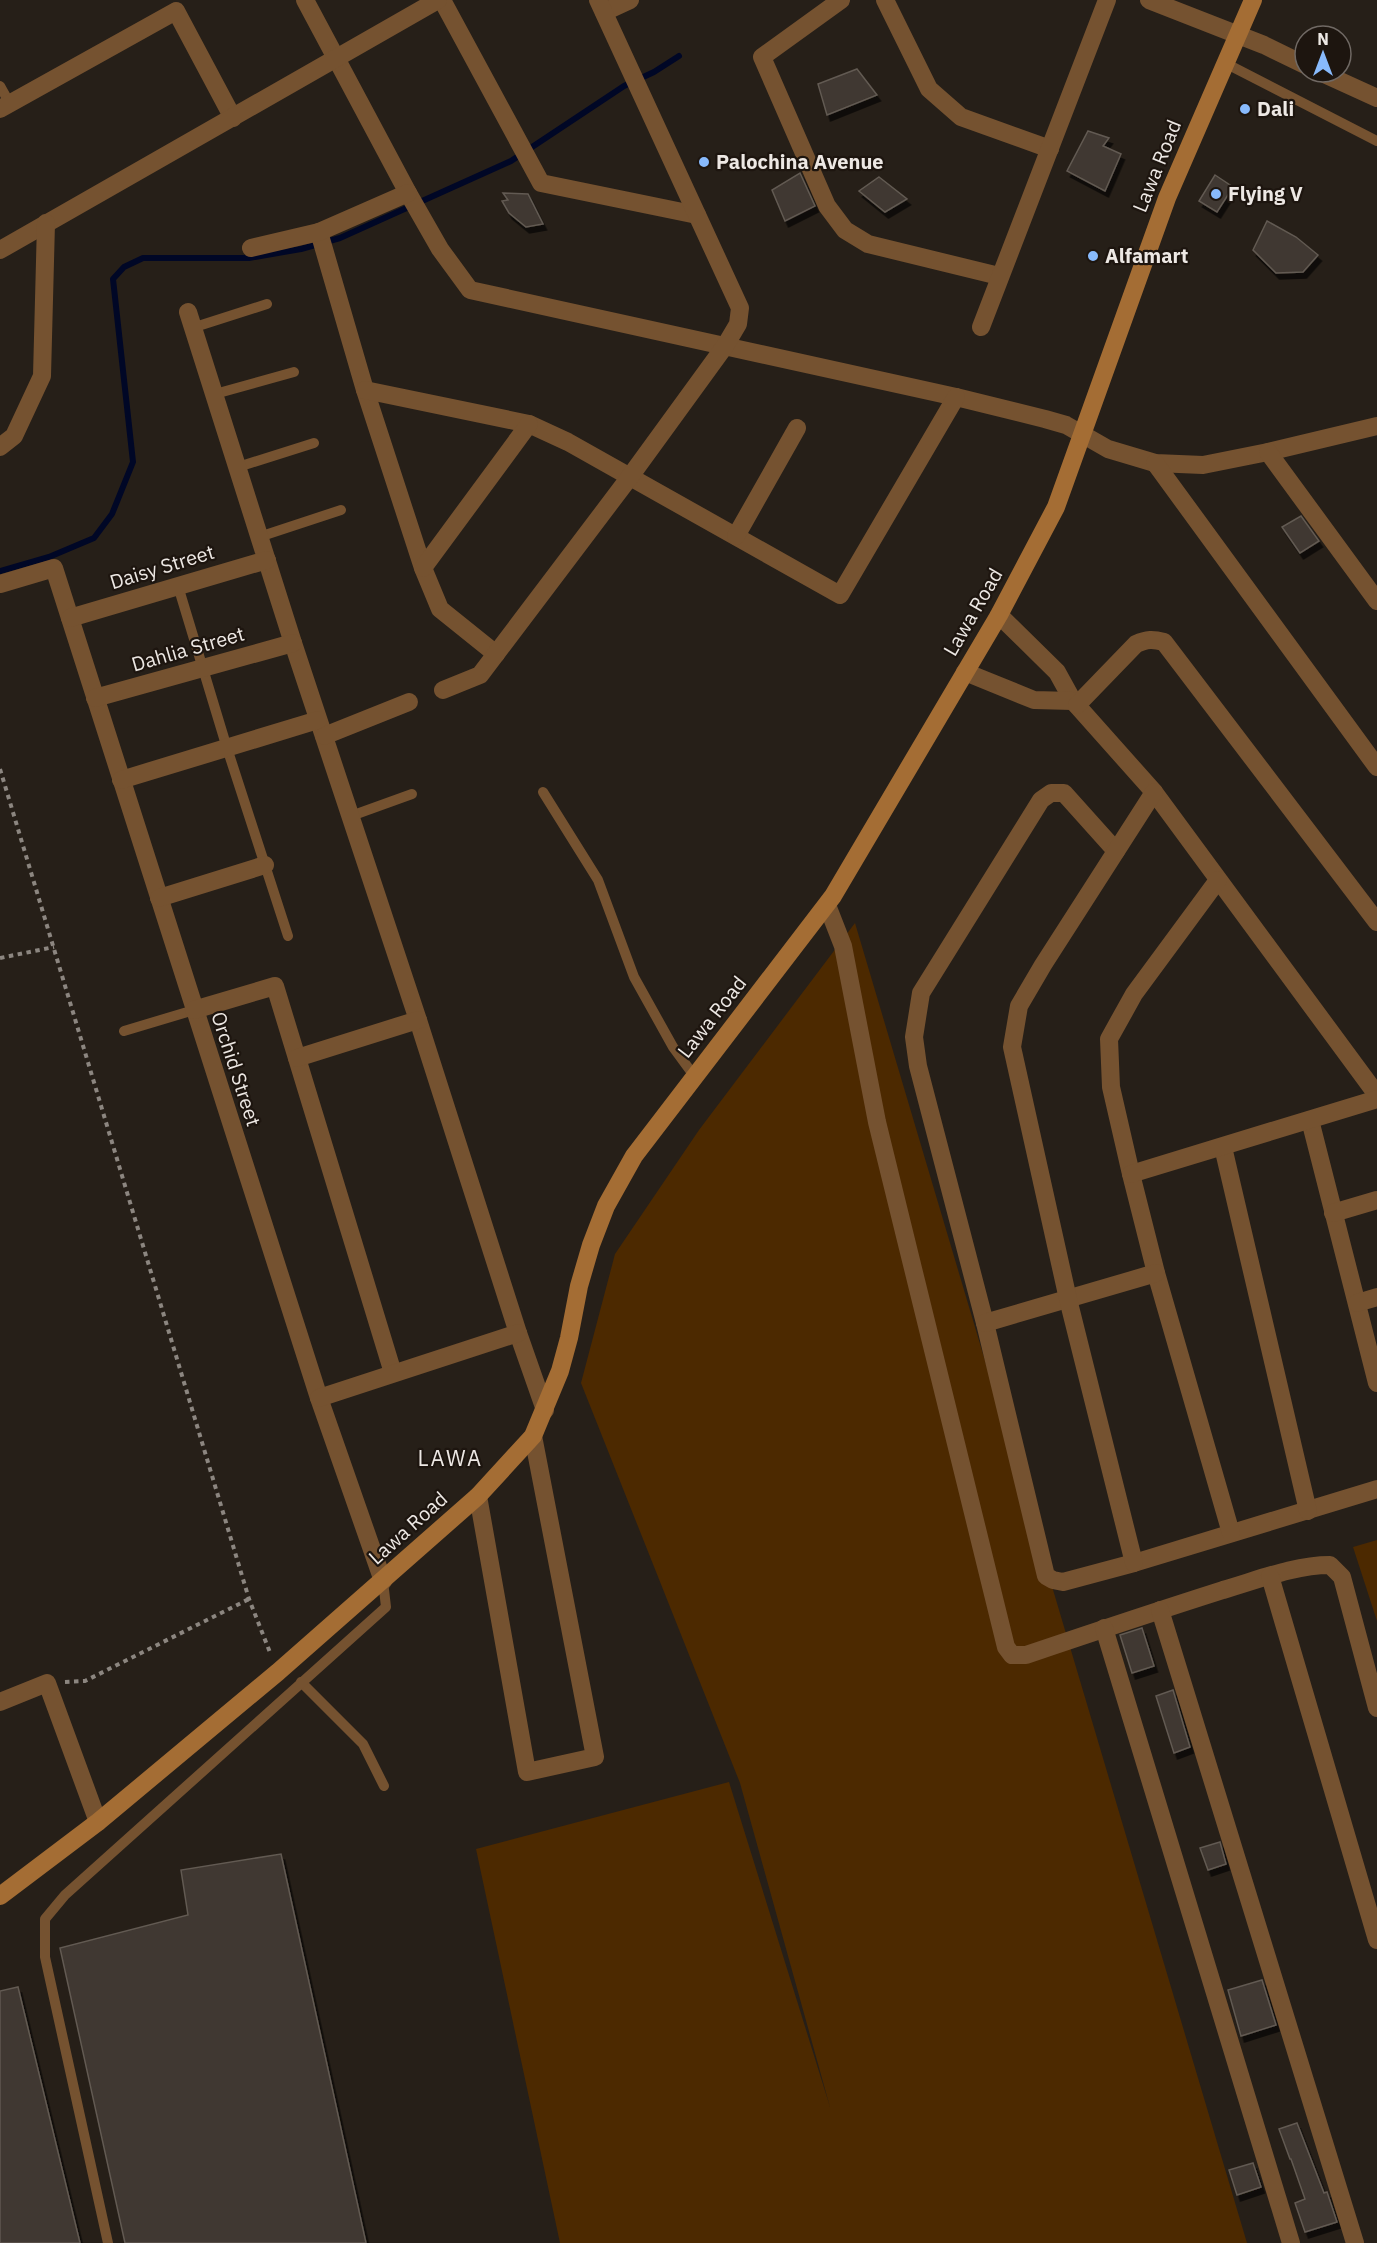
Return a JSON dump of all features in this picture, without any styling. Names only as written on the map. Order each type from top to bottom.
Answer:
[{"type":"main road","name":"Lawa Road","points":[[0,1896],[98,1822],[278,1672],[478,1496],[533,1436],[560,1371],[579,1286],[591,1245],[606,1206],[634,1156],[827,905],[999,615],[1056,507],[1167,198],[1253,0]]},
{"type":"street","points":[[305,0],[408,193],[440,249],[470,290],[956,397],[1066,425],[1108,449],[1155,463],[1203,465],[1375,430]]},
{"type":"street","points":[[0,250],[440,0],[541,183],[697,215]]},
{"type":"street","points":[[443,690],[480,675],[629,478],[725,346],[738,324],[741,308],[601,6],[630,0]]},
{"type":"street","points":[[841,0],[762,57],[827,206],[845,230],[868,244],[999,276]]},
{"type":"street","points":[[885,0],[928,89],[961,117],[1050,149]]},
{"type":"street","points":[[981,327],[1107,0]]},
{"type":"street","points":[[1149,0],[1264,45],[1293,59]]},
{"type":"street","points":[[5,107],[176,11],[233,118]]},
{"type":"street","points":[[1346,84],[1377,98]]},
{"type":"street","points":[[251,248],[319,232],[408,193]]},
{"type":"street","points":[[0,447],[14,436],[42,376],[46,224]]},
{"type":"street","points":[[319,232],[365,390],[423,568],[440,609],[496,654]]},
{"type":"street","points":[[190,320],[293,643],[545,1410]]},
{"type":"street","points":[[365,390],[529,424],[568,442],[840,595],[956,397]]},
{"type":"street","points":[[423,568],[529,424]]},
{"type":"street","points":[[736,536],[797,428]]},
{"type":"street","points":[[1268,452],[1377,601]]},
{"type":"street","points":[[1155,463],[1377,767]]},
{"type":"street","name":"Daisy Street","points":[[70,618],[267,560]]},
{"type":"street","name":"Orchid Street","points":[[0,584],[54,568],[319,1398],[383,1581]]},
{"type":"street","points":[[999,615],[1057,672],[1075,703],[1154,792],[1377,1097],[1310,1120],[1131,1174]]},
{"type":"street","points":[[965,672],[1034,700],[1075,703],[1136,644],[1145,639],[1164,642],[1377,922]]},
{"type":"street","name":"Dahlia Street","points":[[95,698],[293,643]]},
{"type":"street","points":[[121,780],[227,748],[321,728],[409,702]]},
{"type":"street","points":[[1134,1563],[1068,1299],[1012,1047],[1019,1006],[1154,792]]},
{"type":"street","points":[[1116,851],[1064,793],[1051,793],[1041,800],[921,993],[914,1037],[918,1066],[985,1323],[1046,1576],[1062,1582],[1134,1563],[1377,1489]]},
{"type":"street","points":[[159,897],[265,865]]},
{"type":"street","points":[[1218,879],[1134,994],[1109,1039],[1111,1088],[1131,1174],[1156,1273],[1231,1533]]},
{"type":"street","points":[[827,905],[843,946],[877,1122],[1006,1647],[1012,1655],[1026,1655],[1270,1576],[1312,1565],[1330,1565],[1342,1577],[1377,1708]]},
{"type":"street","points":[[194,1010],[275,986],[393,1373]]},
{"type":"street","points":[[297,1058],[418,1020]]},
{"type":"street","points":[[1310,1120],[1377,1383]]},
{"type":"street","points":[[1223,1147],[1308,1511]]},
{"type":"street","points":[[1333,1213],[1377,1200]]},
{"type":"street","points":[[985,1323],[1156,1273]]},
{"type":"street","points":[[1357,1303],[1377,1297]]},
{"type":"street","points":[[319,1398],[518,1333]]},
{"type":"street","points":[[478,1496],[528,1772],[595,1757],[533,1436]]},
{"type":"street","points":[[1270,1576],[1377,1940]]},
{"type":"street","points":[[1160,1610],[1355,2243]]},
{"type":"street","points":[[1104,1628],[1291,2243]]},
{"type":"street","points":[[0,1702],[48,1683],[98,1822]]},
{"type":"lane","points":[[1225,63],[1377,141]]},
{"type":"lane","points":[[0,86],[5,107]]},
{"type":"lane","points":[[190,320],[267,304]]},
{"type":"lane","points":[[215,394],[294,372]]},
{"type":"lane","points":[[238,467],[314,443]]},
{"type":"lane","points":[[260,537],[341,510]]},
{"type":"lane","points":[[178,586],[227,748],[288,936]]},
{"type":"lane","points":[[543,792],[598,880],[634,977],[673,1047],[695,1077]]},
{"type":"lane","points":[[351,816],[412,794]]},
{"type":"lane","points":[[124,1031],[194,1010]]},
{"type":"lane","points":[[108,2243],[45,1957],[45,1919],[65,1895],[386,1607],[383,1581]]},
{"type":"lane","points":[[301,1682],[363,1744],[384,1786]]},
{"type":"path","points":[[0,769],[249,1599],[278,1672]]},
{"type":"path","points":[[0,958],[54,947]]},
{"type":"path","points":[[48,1683],[85,1681],[249,1599]]},
{"type":"shaded area","points":[[855,923],[1247,2243],[560,2243],[476,1849],[729,1782],[830,2107],[740,1783],[581,1383],[615,1254],[699,1130]]},
{"type":"shaded area","points":[[1377,1540],[1377,1621],[1353,1547]]},
{"type":"building","points":[[857,69],[877,95],[827,115],[818,84]]},
{"type":"building","points":[[1088,131],[1109,138],[1103,146],[1121,154],[1105,191],[1067,171]]},
{"type":"building","points":[[800,173],[815,206],[785,221],[772,190]]},
{"type":"building","name":"Flying V","points":[[1215,175],[1233,187],[1217,212],[1199,201]]},
{"type":"building","points":[[879,177],[907,199],[885,212],[859,191]]},
{"type":"building","points":[[503,193],[528,194],[543,224],[526,227],[509,213],[502,201],[508,200]]},
{"type":"building","points":[[1267,221],[1296,237],[1318,255],[1303,272],[1276,273],[1253,250]]},
{"type":"building","points":[[1301,516],[1319,541],[1300,553],[1282,527]]},
{"type":"building","points":[[1142,1628],[1154,1666],[1132,1673],[1120,1635]]},
{"type":"building","points":[[1173,1690],[1190,1747],[1174,1753],[1156,1696]]},
{"type":"building","points":[[1220,1842],[1226,1864],[1208,1870],[1200,1848]]},
{"type":"building","points":[[281,1854],[366,2243],[125,2243],[60,1948],[188,1915],[181,1870]]},
{"type":"building","points":[[1262,1980],[1276,2025],[1241,2036],[1228,1990]]},
{"type":"building","points":[[18,1987],[80,2243],[0,2243],[0,1991]]},
{"type":"building","points":[[1297,2123],[1324,2193],[1327,2192],[1337,2222],[1305,2232],[1295,2203],[1305,2199],[1279,2129]]},
{"type":"building","points":[[1253,2163],[1261,2187],[1237,2195],[1229,2170]]},
{"type":"waterway","points":[[0,571],[49,557],[94,538],[112,514],[133,462],[113,279],[124,267],[143,258],[249,258],[301,249],[340,238],[511,161],[624,86],[654,72],[679,56]]},
{"type":"place","name":"Dali","points":[[1245,109]]},
{"type":"place","name":"Palochina Avenue","points":[[704,162]]},
{"type":"place","name":"Flying V","points":[[1216,194]]},
{"type":"place","name":"Alfamart","points":[[1093,256]]},
{"type":"district","name":"LAWA","points":[[450,1458]]}]
